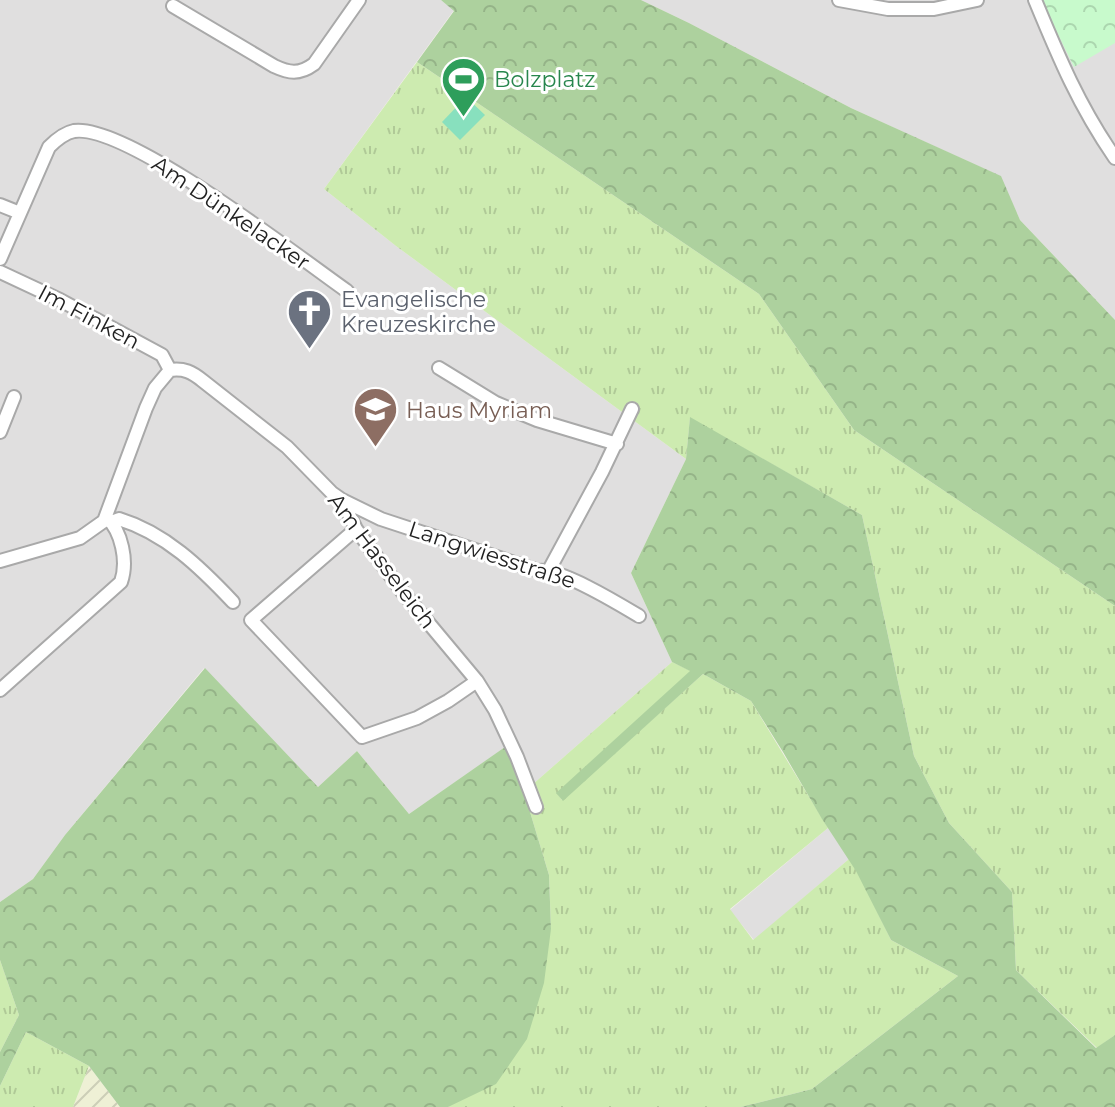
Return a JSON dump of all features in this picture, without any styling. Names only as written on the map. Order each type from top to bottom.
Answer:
[{"type":"street","points":[[173,6],[274,66],[296,73],[314,64],[359,0]]},
{"type":"street","points":[[839,0],[888,9],[934,9],[977,0]]},
{"type":"street","points":[[1035,0],[1065,74],[1093,126],[1115,158]]},
{"type":"street","name":"Am Dünkelacker","points":[[0,259],[49,147],[73,131],[87,131],[143,154],[194,183],[347,291]]},
{"type":"street","points":[[0,205],[20,213]]},
{"type":"street","name":"Im Finken","points":[[0,272],[60,300],[162,355],[170,370]]},
{"type":"street","points":[[439,368],[510,409],[617,444]]},
{"type":"street","points":[[0,690],[121,582],[125,572],[124,561],[120,541],[109,519],[155,388],[170,370]]},
{"type":"street","name":"Am Hasseleich","points":[[170,370],[192,372],[287,447],[342,500],[356,529],[401,590],[477,681],[495,710],[536,807]]},
{"type":"street","points":[[0,432],[14,397]]},
{"type":"street","points":[[549,570],[617,444],[632,409]]},
{"type":"street","name":"Langwiesstraße","points":[[342,500],[381,519],[539,571],[549,570],[601,593],[639,616]]},
{"type":"street","points":[[0,561],[80,538],[104,521],[119,519],[151,532],[170,544],[209,576],[233,602]]},
{"type":"street","points":[[356,529],[251,620],[362,737],[417,718],[477,681]]},
{"type":"shaded area","points":[[0,0],[441,0],[454,10],[324,189],[396,246],[686,459],[631,573],[672,662],[524,792],[504,748],[409,814],[357,751],[318,787],[204,668],[65,835],[33,879],[0,902]]},
{"type":"shaded area","points":[[641,0],[1115,0],[1115,320],[1020,220],[1000,176],[851,108]]},
{"type":"shaded area","points":[[828,828],[849,859],[754,940],[730,910]]},
{"type":"green space","points":[[441,0],[641,0],[851,108],[1001,176],[1020,220],[1115,320],[1115,606],[854,430],[759,294],[417,62],[454,11]]},
{"type":"green space","points":[[1041,0],[1115,0],[1115,43],[1074,67]]},
{"type":"green space","points":[[417,62],[759,294],[854,430],[1115,606],[1115,1035],[1097,1048],[1016,970],[1012,892],[949,823],[914,756],[862,515],[690,418],[686,459],[396,246],[324,189]]},
{"type":"green space","name":"Bolzplatz","points":[[466,97],[485,115],[460,140],[442,122]]},
{"type":"green space","points":[[690,417],[862,515],[914,756],[949,823],[1012,892],[1016,970],[1096,1048],[1115,1035],[1115,1107],[741,1107],[812,1089],[958,976],[891,940],[856,871],[751,701],[703,674],[563,801],[556,793],[690,671],[672,662],[631,573],[686,459]]},
{"type":"green space","points":[[672,662],[691,671],[557,793],[562,800],[703,674],[751,701],[828,828],[730,909],[753,940],[849,859],[891,940],[958,976],[812,1089],[741,1107],[448,1107],[551,929],[549,875],[524,792]]},
{"type":"green space","points":[[205,668],[318,787],[357,751],[409,814],[505,747],[524,792],[549,875],[551,929],[544,983],[527,1039],[496,1084],[448,1107],[120,1107],[89,1066],[26,1032],[0,1086],[0,1052],[19,1015],[0,960],[0,902],[33,879],[65,835]]},
{"type":"green space","points":[[0,960],[19,1015],[0,1052]]},
{"type":"green space","points":[[26,1032],[89,1066],[73,1107],[0,1107],[0,1086]]},
{"type":"green space","points":[[89,1066],[120,1107],[73,1107]]},
{"type":"place","name":"Bolzplatz","points":[[463,118]]},
{"type":"place","name":"Evangelische Kreuzeskirche","points":[[310,351]]},
{"type":"place","name":"Haus Myriam","points":[[375,449]]}]
